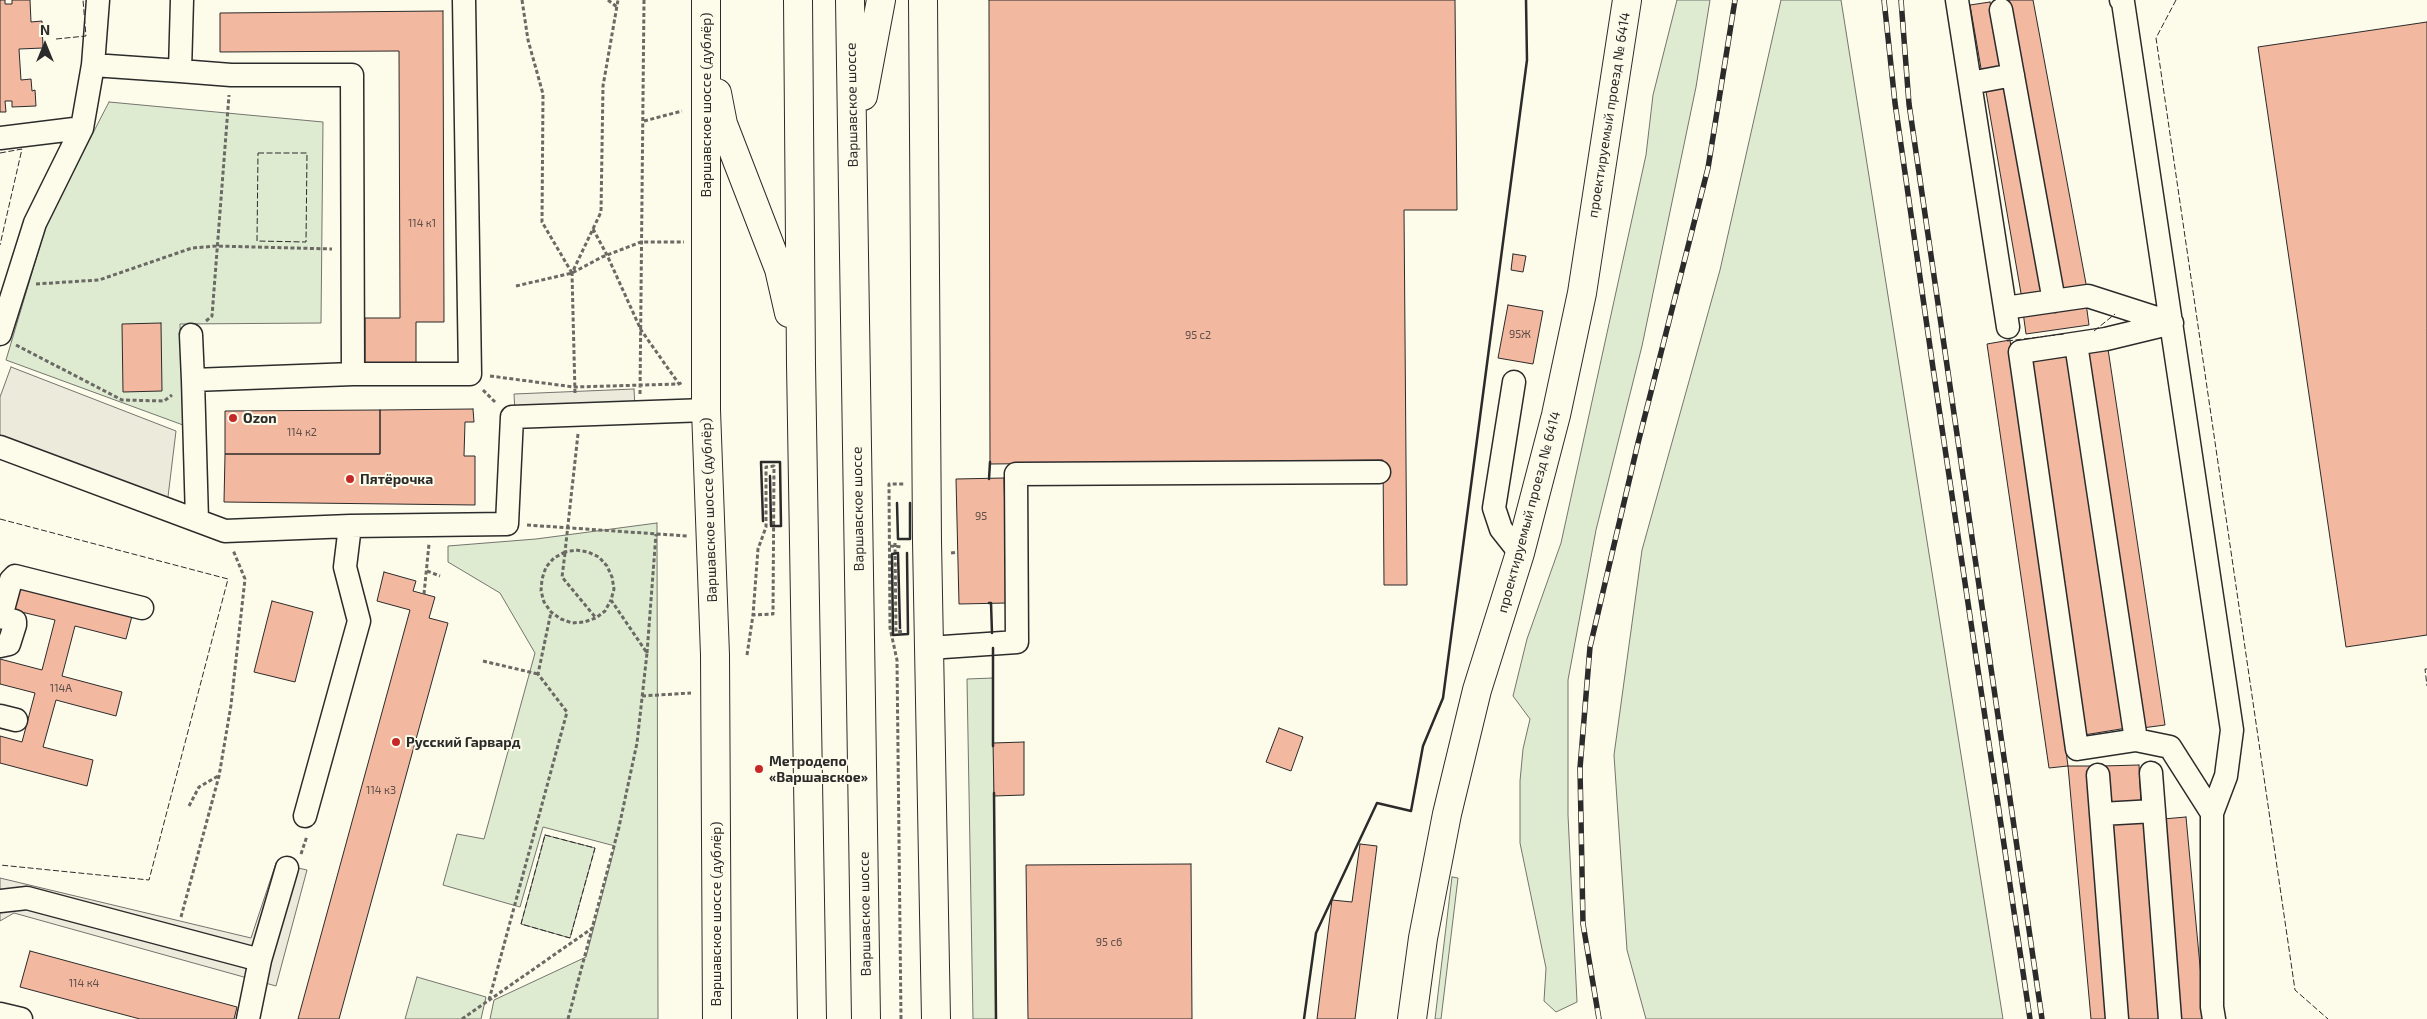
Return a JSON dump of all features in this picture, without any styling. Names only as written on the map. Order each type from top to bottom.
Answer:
[{"type":"main road","name":"Варшавское шоссе (дублёр)","points":[[706,0],[706,410],[715,655],[716,1019]]},
{"type":"main road","points":[[798,0],[801,364],[812,1019]]},
{"type":"main road","name":"Варшавское шоссе","points":[[850,0],[866,1019]]},
{"type":"main road","points":[[852,152],[881,0]]},
{"type":"main road","points":[[923,0],[929,648],[936,1019]]},
{"type":"main road","name":"проектируемый проезд № 6414","points":[[1412,1019],[1423,938],[1447,814],[1477,690],[1520,553],[1556,415],[1582,293],[1627,0]]},
{"type":"main road","points":[[706,33],[723,124],[779,269],[801,364]]},
{"type":"street","points":[[4,337],[15,286],[35,223],[82,128],[93,65],[98,0]]},
{"type":"street","points":[[180,71],[182,0]]},
{"type":"street","points":[[192,380],[353,374],[470,374],[464,0]]},
{"type":"street","points":[[1957,0],[2007,318],[2054,301],[2088,296],[2172,324]]},
{"type":"street","points":[[2120,0],[2123,2],[2232,730],[2226,776],[2212,813],[2212,1007],[2214,1019]]},
{"type":"street","points":[[2001,10],[2054,301]]},
{"type":"street","points":[[93,65],[230,75],[352,75],[353,374]]},
{"type":"street","points":[[1970,83],[2013,75]]},
{"type":"street","points":[[0,138],[82,128]]},
{"type":"street","points":[[2172,324],[2106,339],[2020,352],[2077,749],[2136,740],[2170,747],[2212,813]]},
{"type":"street","points":[[191,335],[197,520]]},
{"type":"street","points":[[2076,344],[2136,740]]},
{"type":"street","points":[[1514,382],[1494,508],[1500,529],[1520,553]]},
{"type":"street","points":[[0,447],[225,531],[350,526],[507,524],[512,417],[706,410]]},
{"type":"street","points":[[929,648],[1017,642],[1016,474],[1379,472]]},
{"type":"street","points":[[307,822],[359,621],[345,567],[350,526]]},
{"type":"street","points":[[0,646],[9,644],[15,625],[15,621],[4,618],[2,613],[11,580],[15,576],[142,608]]},
{"type":"street","points":[[2151,773],[2170,1019]]},
{"type":"street","points":[[2098,775],[2118,1019]]},
{"type":"street","points":[[2101,814],[2154,811]]},
{"type":"street","points":[[248,1019],[260,960],[294,860]]},
{"type":"street","points":[[0,901],[27,898],[260,960]]},
{"type":"street","points":[[0,1014],[21,1019]]},
{"type":"path","points":[[522,0],[528,40],[543,94],[542,222],[572,272]]},
{"type":"path","points":[[608,0],[616,7]]},
{"type":"path","points":[[596,618],[562,577],[580,414],[574,387],[572,272],[600,212],[603,86],[618,0]]},
{"type":"path","points":[[639,412],[644,0]]},
{"type":"path","points":[[191,335],[212,316],[230,75]]},
{"type":"path","points":[[644,121],[691,108]]},
{"type":"path","points":[[593,229],[641,330],[679,384]]},
{"type":"path","points":[[516,286],[572,272],[607,255],[641,242],[690,242]]},
{"type":"path","points":[[15,286],[99,280],[192,248],[217,246],[353,250]]},
{"type":"path","points":[[4,337],[122,400],[164,401],[192,380]]},
{"type":"path","points":[[470,374],[574,387],[679,384],[688,379]]},
{"type":"path","points":[[747,654],[753,615],[758,549],[766,527],[766,466],[774,466],[774,614],[753,615]]},
{"type":"path","points":[[894,484],[889,484],[890,628],[897,660],[901,1019]]},
{"type":"path","points":[[507,524],[688,536]]},
{"type":"path","points":[[568,1019],[594,927],[637,743],[647,653],[656,534]]},
{"type":"path","points":[[424,594],[429,536]]},
{"type":"path","points":[[895,545],[896,632]]},
{"type":"path","points":[[890,546],[903,546],[903,554]]},
{"type":"path","points":[[576,550],[588,552],[599,557],[607,566],[612,577],[614,589],[611,600],[605,611],[596,618],[572,623],[561,619],[551,612],[544,602],[541,591],[542,579],[550,563],[565,552],[576,550]]},
{"type":"path","points":[[951,553],[958,552]]},
{"type":"path","points":[[175,937],[219,776],[232,705],[245,579],[235,555]]},
{"type":"path","points":[[427,571],[440,576]]},
{"type":"path","points":[[611,600],[647,653]]},
{"type":"path","points":[[538,674],[551,612]]},
{"type":"path","points":[[483,660],[538,674],[567,712],[489,1000]]},
{"type":"path","points":[[642,696],[696,692]]},
{"type":"path","points":[[189,806],[200,787],[219,776]]},
{"type":"path","points":[[294,860],[307,822]]},
{"type":"path","points":[[462,1019],[594,927]]},
{"type":"green space","points":[[1677,0],[1710,0],[1696,87],[1642,346],[1596,530],[1568,680],[1568,815],[1577,1002],[1556,1012],[1544,1001],[1546,968],[1520,843],[1520,781],[1523,749],[1530,719],[1513,696],[1527,639],[1561,543],[1646,155],[1653,95]]},
{"type":"green space","points":[[1781,0],[1841,0],[2003,1019],[1646,1019],[1627,950],[1614,755],[1642,550],[1720,270]]},
{"type":"green space","points":[[109,102],[323,122],[321,323],[180,324],[183,425],[6,360],[47,222]]},
{"type":"green space","points":[[657,523],[658,1019],[490,1019],[494,1000],[586,957],[615,846],[543,827],[520,907],[443,885],[457,834],[484,839],[535,653],[500,593],[448,562],[448,546],[536,539]]},
{"type":"green space","points":[[993,678],[996,1019],[973,1019],[967,679]]},
{"type":"green space","points":[[545,835],[595,848],[570,938],[521,924]]},
{"type":"green space","points":[[1452,877],[1458,878],[1441,1019],[1435,1019]]},
{"type":"green space","points":[[417,977],[486,997],[481,1019],[405,1019]]},
{"type":"shaded area","points":[[11,367],[176,431],[167,505],[0,436],[0,397]]},
{"type":"shaded area","points":[[634,389],[635,407],[515,412],[514,394]]},
{"type":"shaded area","points":[[276,863],[307,870],[276,986],[14,913],[0,921],[0,878],[251,938]]},
{"type":"building","points":[[0,0],[5,0],[5,4],[12,4],[12,0],[30,0],[31,22],[42,21],[43,48],[19,49],[21,80],[31,79],[32,91],[35,90],[36,106],[12,107],[12,101],[5,101],[6,112],[0,112]]},
{"type":"building","points":[[989,0],[1455,0],[1457,210],[1404,210],[1407,585],[1384,585],[1383,460],[990,464]]},
{"type":"building","points":[[2009,0],[2033,0],[2087,289],[2063,294]]},
{"type":"building","points":[[1990,2],[2002,70],[1982,74],[1970,5]]},
{"type":"building","points":[[443,11],[444,322],[416,322],[416,364],[365,364],[365,318],[400,318],[399,51],[220,52],[220,13]]},
{"type":"building","points":[[2427,22],[2427,635],[2346,647],[2258,47]]},
{"type":"building","points":[[2006,83],[2042,296],[2022,299],[1985,86]]},
{"type":"building","points":[[1513,254],[1526,256],[1523,272],[1511,270]]},
{"type":"building","points":[[2086,303],[2089,325],[2026,334],[2023,312]]},
{"type":"building","points":[[1508,305],[1543,311],[1533,364],[1498,358]]},
{"type":"building","points":[[161,323],[162,391],[123,392],[122,324]]},
{"type":"building","points":[[2010,340],[2068,766],[2049,768],[1987,344]]},
{"type":"building","points":[[2108,349],[2165,725],[2142,728],[2084,353]]},
{"type":"building","points":[[2071,356],[2127,728],[2084,735],[2028,362]]},
{"type":"building","name":"Пятёрочка","points":[[473,409],[474,422],[465,422],[464,456],[475,456],[475,505],[224,502],[225,454],[380,454],[380,410]]},
{"type":"building","points":[[380,410],[380,454],[225,454],[225,411]]},
{"type":"building","points":[[1004,478],[1007,603],[959,604],[956,479]]},
{"type":"building","points":[[384,572],[416,581],[413,591],[435,597],[429,618],[448,623],[339,1019],[298,1019],[410,610],[377,601]]},
{"type":"building","points":[[19,587],[132,616],[126,639],[75,626],[62,676],[122,692],[116,716],[56,700],[43,747],[93,760],[87,786],[0,763],[0,736],[22,742],[35,693],[0,684],[0,659],[42,670],[55,620],[13,610]]},
{"type":"building","points":[[272,601],[313,612],[295,682],[254,672]]},
{"type":"building","points":[[1279,728],[1303,737],[1291,771],[1266,762]]},
{"type":"building","points":[[1024,742],[1024,795],[994,796],[993,743]]},
{"type":"building","points":[[2139,765],[2141,804],[2108,805],[2103,766]]},
{"type":"building","points":[[2068,766],[2091,766],[2111,1019],[2091,1019]]},
{"type":"building","points":[[2186,817],[2205,1019],[2180,1019],[2163,819]]},
{"type":"building","points":[[2147,821],[2165,1019],[2127,1019],[2109,824]]},
{"type":"building","points":[[1360,844],[1377,846],[1355,1019],[1317,1019],[1332,900],[1352,902]]},
{"type":"building","points":[[1191,864],[1192,1019],[1028,1019],[1026,865]]},
{"type":"building","points":[[30,951],[237,1007],[234,1019],[140,1019],[20,987]]},
{"type":"railway","points":[[1599,1019],[1583,924],[1580,768],[1590,647],[1638,443],[1708,168],[1735,0]]},
{"type":"railway","points":[[1884,0],[1895,103],[2030,1019]]},
{"type":"railway","points":[[1901,0],[1909,104],[2042,1019]]},
{"type":"fence","points":[[56,39],[86,36],[83,0]]},
{"type":"fence","points":[[2176,0],[2156,38],[2295,990],[2328,1019]]},
{"type":"fence","points":[[0,153],[22,149],[0,245]]},
{"type":"fence","points":[[258,153],[307,153],[306,242],[257,241],[258,153]]},
{"type":"fence","points":[[2094,331],[2115,314]]},
{"type":"fence","points":[[2007,341],[2064,334]]},
{"type":"fence","points":[[0,519],[228,579],[149,880],[0,865]]},
{"type":"fence","points":[[2427,669],[2425,669],[2427,686]]},
{"type":"fence","points":[[545,835],[595,848],[570,938],[521,924],[545,835]]},
{"type":"wall","points":[[1304,1019],[1316,933],[1377,803],[1411,811],[1423,746],[1443,698],[1527,60],[1526,0]]},
{"type":"wall","points":[[763,521],[761,462],[780,462],[781,526],[771,526],[770,476]]},
{"type":"wall","points":[[989,479],[990,462]]},
{"type":"wall","points":[[897,503],[898,539],[910,539],[910,503]]},
{"type":"wall","points":[[900,628],[898,553],[892,554],[893,635],[908,634],[907,553]]},
{"type":"wall","points":[[989,603],[991,603],[992,633]]},
{"type":"wall","points":[[993,648],[993,746]]},
{"type":"wall","points":[[994,793],[996,1019]]},
{"type":"place","name":"Ozon","points":[[233,418]]},
{"type":"place","name":"Пятёрочка","points":[[350,479]]},
{"type":"place","name":"Русский Гарвард","points":[[396,742]]},
{"type":"place","name":"Метродепо «Варшавское»","points":[[759,769]]}]
